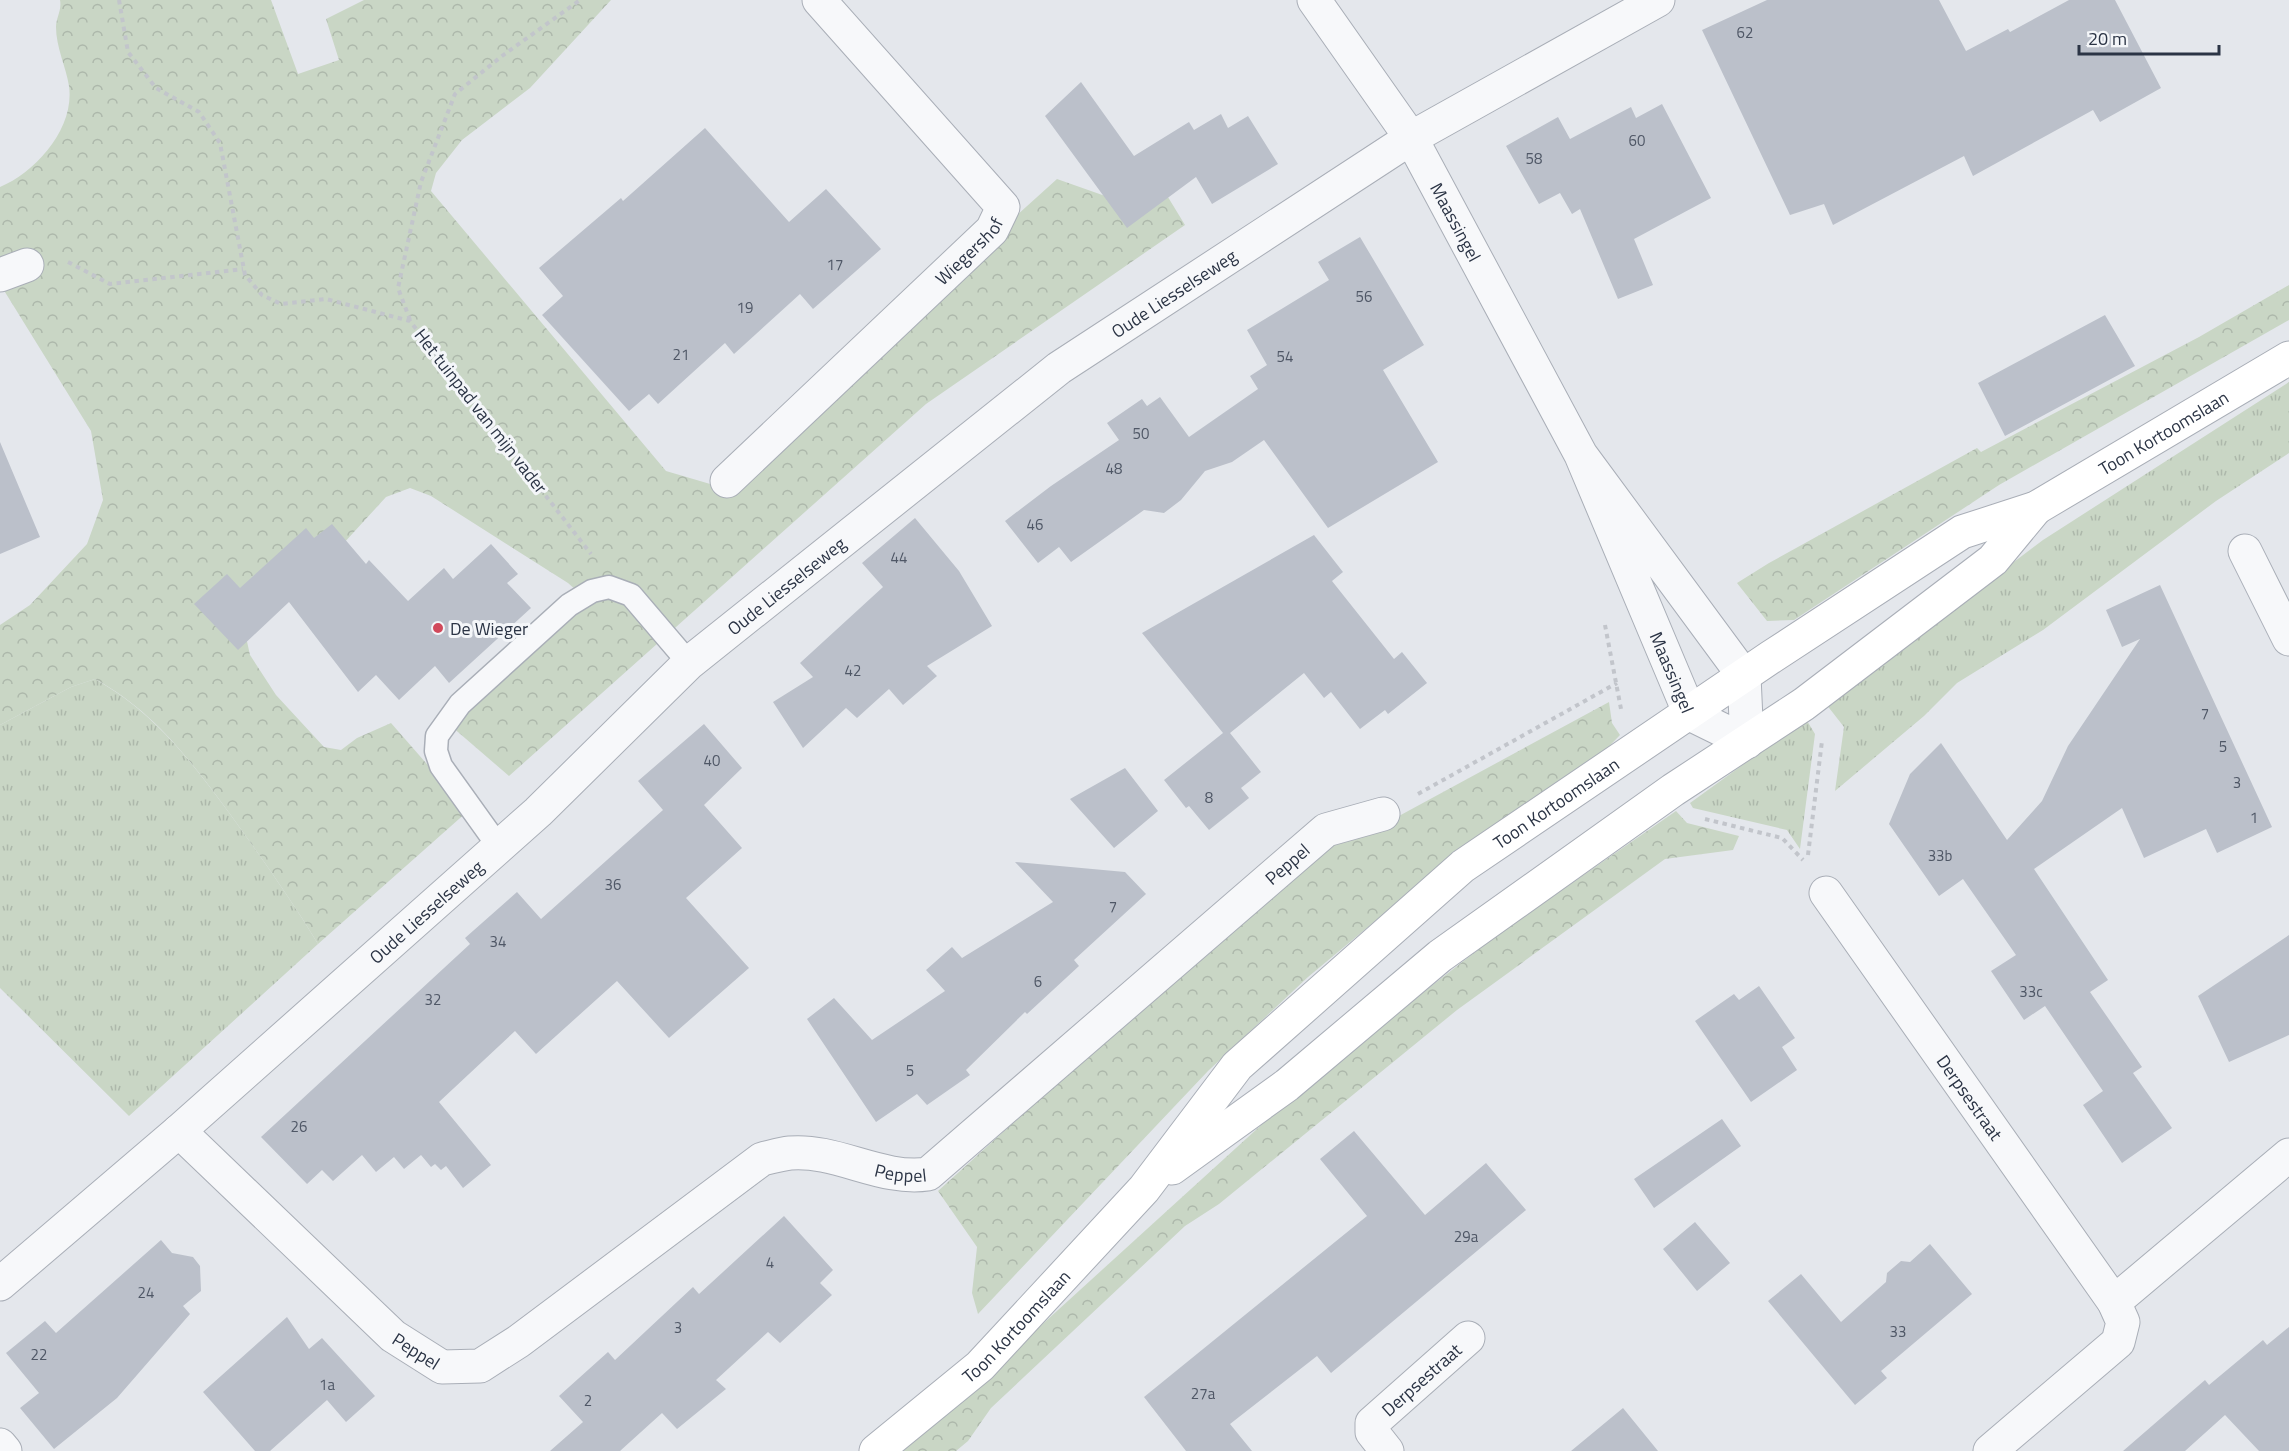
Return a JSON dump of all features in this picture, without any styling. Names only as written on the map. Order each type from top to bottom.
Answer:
[{"type":"street","name":"Wiegershof","points":[[727,481],[992,230],[1003,207],[819,0]]},
{"type":"street","name":"Maassingel","points":[[1314,0],[1411,138],[1581,455],[1690,714],[1746,742]]},
{"type":"street","name":"Oude Liesselseweg","points":[[0,1284],[179,1131],[538,812],[689,663],[1059,368],[1411,138],[1658,0]]},
{"type":"street","name":"Toon Kortoomslaan","points":[[876,1451],[980,1366],[1144,1189],[1237,1066],[1463,866],[1962,532],[2036,508],[2289,357]]},
{"type":"street","name":"Maassingel","points":[[1581,455],[1744,676]]},
{"type":"street","name":"Toon Kortoomslaan","points":[[1144,1189],[1287,1084],[1440,956],[1673,790],[1804,704],[1993,560],[2036,508]]},
{"type":"street","points":[[2245,551],[2289,639]]},
{"type":"street","points":[[1744,676],[1746,742]]},
{"type":"street","name":"Peppel","points":[[179,1131],[393,1336],[442,1367],[480,1366],[519,1341],[762,1160],[790,1153],[826,1157],[908,1177],[927,1174],[1326,830],[1383,814]]},
{"type":"street","name":"Derpsestraat","points":[[1826,893],[2114,1302],[2123,1322],[2118,1342],[1990,1451]]},
{"type":"street","points":[[2114,1302],[2289,1155]]},
{"type":"street","name":"Derpsestraat","points":[[1387,1451],[1372,1432],[1372,1423],[1468,1338]]},
{"type":"street","points":[[0,1445],[5,1451]]},
{"type":"lane","points":[[499,847],[441,766],[436,751],[437,736],[460,704],[569,605],[592,591],[609,587],[631,596],[689,663]]},
{"type":"path","name":"Het tuinpad van mijn vader","points":[[119,0],[128,51],[156,88],[199,112],[220,143],[245,275],[262,295],[281,304],[326,299],[410,321],[592,555],[592,591]]},
{"type":"path","points":[[410,321],[398,288],[421,182],[455,94],[502,56],[580,0]]},
{"type":"path","points":[[14,270],[60,257],[110,284],[243,269]]},
{"type":"path","points":[[1383,814],[1617,683]]},
{"type":"path","points":[[1673,790],[1690,815],[1782,838],[1807,865],[1823,732],[1804,704]]},
{"type":"green space","points":[[60,0],[271,0],[298,74],[339,60],[326,19],[364,0],[611,0],[530,88],[462,140],[436,173],[431,191],[666,471],[717,486],[1057,179],[1125,203],[1160,184],[1185,225],[926,404],[509,776],[451,726],[577,591],[431,496],[410,488],[386,497],[310,580],[246,637],[250,655],[276,695],[324,747],[341,750],[357,738],[391,723],[468,811],[318,944],[264,862],[186,756],[154,722],[116,692],[95,679],[71,687],[0,725],[0,625],[30,605],[87,544],[103,500],[91,431],[0,284],[0,187],[27,171],[39,160],[50,147],[66,117],[69,86],[56,34]]},
{"type":"green space","points":[[2289,285],[2289,320],[1999,485],[1794,620],[1767,621],[1737,583],[1977,448],[1981,452],[2199,337]]},
{"type":"green space","points":[[2289,382],[2289,453],[2216,501],[2043,630],[1957,683],[1924,716],[1835,791],[1844,727],[1826,704],[2043,540]]},
{"type":"green space","points":[[95,679],[116,692],[154,722],[186,757],[253,846],[318,944],[129,1116],[0,988],[0,725],[71,687]]},
{"type":"green space","points":[[1609,702],[1612,723],[1620,735],[1595,761],[1434,872],[1308,977],[1208,1071],[978,1314],[972,1293],[977,1247],[938,1191],[1330,836],[1369,836],[1386,823]]},
{"type":"green space","points":[[1806,719],[1815,734],[1800,849],[1787,830],[1693,808],[1690,803]]},
{"type":"green space","points":[[1676,811],[1687,823],[1739,836],[1733,850],[1665,859],[1457,1010],[1219,1204],[1185,1226],[991,1408],[968,1441],[956,1451],[903,1451],[1313,1078],[1497,935]]},
{"type":"building","points":[[1767,0],[1939,0],[1966,51],[2008,29],[2010,32],[2069,0],[2115,0],[2161,88],[2100,122],[2093,110],[1973,176],[1964,156],[1833,225],[1824,204],[1790,215],[1702,30]]},
{"type":"building","points":[[1081,82],[1134,156],[1189,122],[1194,130],[1221,114],[1228,128],[1248,116],[1278,164],[1212,204],[1196,177],[1127,228],[1045,116]]},
{"type":"building","points":[[1662,104],[1711,198],[1634,239],[1653,285],[1618,299],[1580,209],[1572,214],[1560,193],[1539,204],[1506,146],[1558,117],[1570,139],[1631,107],[1636,118]]},
{"type":"building","points":[[705,128],[789,222],[826,189],[881,249],[813,309],[800,294],[734,354],[725,343],[658,404],[649,394],[629,411],[542,315],[563,296],[539,268],[621,198],[623,201]]},
{"type":"building","points":[[1360,237],[1424,345],[1383,370],[1438,462],[1328,528],[1264,440],[1232,462],[1205,471],[1181,500],[1164,513],[1144,510],[1071,562],[1059,547],[1038,563],[1005,521],[1051,486],[1119,440],[1107,423],[1142,399],[1147,406],[1160,397],[1189,437],[1258,389],[1250,376],[1267,365],[1247,330],[1329,280],[1318,262]]},
{"type":"building","points":[[2105,315],[2135,366],[2005,436],[1978,383]]},
{"type":"building","points":[[0,442],[40,537],[0,554]]},
{"type":"building","points":[[915,518],[959,571],[992,626],[927,666],[937,676],[903,705],[889,689],[857,718],[846,708],[803,748],[773,702],[813,677],[800,663],[883,587],[862,563]]},
{"type":"building","points":[[332,524],[366,564],[369,560],[408,601],[444,568],[453,579],[491,544],[518,574],[507,583],[531,608],[449,683],[435,666],[399,700],[376,675],[358,692],[289,602],[238,650],[194,604],[227,574],[240,588],[306,528],[314,538]]},
{"type":"building","points":[[1314,535],[1343,572],[1332,581],[1394,659],[1402,652],[1427,683],[1388,714],[1385,710],[1360,729],[1331,692],[1324,698],[1304,673],[1230,733],[1261,772],[1241,788],[1249,798],[1209,830],[1189,806],[1186,808],[1164,780],[1223,733],[1142,633]]},
{"type":"building","points":[[2160,585],[2272,827],[2217,853],[2206,829],[2144,858],[2122,808],[2034,869],[2108,980],[2090,992],[2142,1067],[2133,1073],[2172,1128],[2122,1163],[2083,1105],[2103,1091],[2045,1006],[2024,1020],[1991,971],[2016,955],[1963,879],[1939,896],[1889,824],[1910,774],[1941,743],[2007,840],[2042,801],[2068,746],[2140,639],[2122,647],[2106,610]]},
{"type":"building","points":[[704,724],[742,768],[704,805],[742,848],[686,898],[749,968],[669,1038],[617,981],[536,1054],[515,1031],[439,1102],[491,1165],[463,1188],[446,1166],[441,1170],[435,1164],[431,1167],[421,1155],[404,1169],[394,1157],[376,1172],[362,1155],[333,1181],[322,1170],[307,1184],[261,1137],[470,944],[465,938],[517,892],[541,919],[663,810],[638,781]]},
{"type":"building","points":[[1125,768],[1158,811],[1114,848],[1070,799]]},
{"type":"building","points":[[1015,862],[1125,872],[1146,894],[1074,960],[1079,966],[1027,1014],[1025,1012],[966,1070],[970,1075],[927,1105],[917,1094],[876,1122],[807,1019],[834,998],[872,1040],[945,991],[926,970],[952,947],[962,958],[1053,902]]},
{"type":"building","points":[[2289,935],[2289,1035],[2229,1062],[2198,996]]},
{"type":"building","points":[[1759,986],[1795,1038],[1782,1047],[1797,1070],[1751,1102],[1695,1021],[1734,994],[1739,1000]]},
{"type":"building","points":[[1722,1119],[1741,1146],[1654,1208],[1634,1179]]},
{"type":"building","points":[[1354,1131],[1425,1215],[1486,1163],[1526,1210],[1331,1373],[1317,1356],[1230,1424],[1252,1451],[1186,1451],[1144,1397],[1367,1216],[1320,1159]]},
{"type":"building","points":[[784,1216],[833,1270],[820,1283],[832,1295],[780,1343],[768,1332],[716,1380],[726,1389],[677,1429],[662,1413],[620,1451],[550,1451],[583,1422],[559,1396],[608,1352],[615,1360],[693,1287],[699,1294]]},
{"type":"building","points":[[1695,1222],[1730,1263],[1697,1291],[1663,1249]]},
{"type":"building","points":[[161,1240],[172,1253],[193,1257],[200,1266],[201,1291],[183,1306],[190,1314],[117,1398],[54,1449],[20,1408],[39,1393],[6,1353],[45,1321],[56,1333]]},
{"type":"building","points":[[1930,1244],[1972,1294],[1881,1371],[1887,1378],[1855,1405],[1768,1301],[1801,1274],[1841,1322],[1886,1282],[1887,1273],[1901,1261],[1910,1262]]},
{"type":"building","points":[[287,1317],[309,1349],[322,1338],[375,1396],[346,1422],[327,1400],[270,1451],[255,1451],[203,1392]]},
{"type":"building","points":[[2289,1327],[2289,1451],[2259,1451],[2225,1415],[2185,1451],[2123,1451],[2205,1380],[2209,1385],[2263,1340],[2267,1345]]},
{"type":"building","points":[[1623,1408],[1658,1451],[1571,1451]]},
{"type":"place","name":"De Wieger","points":[[438,628]]}]
